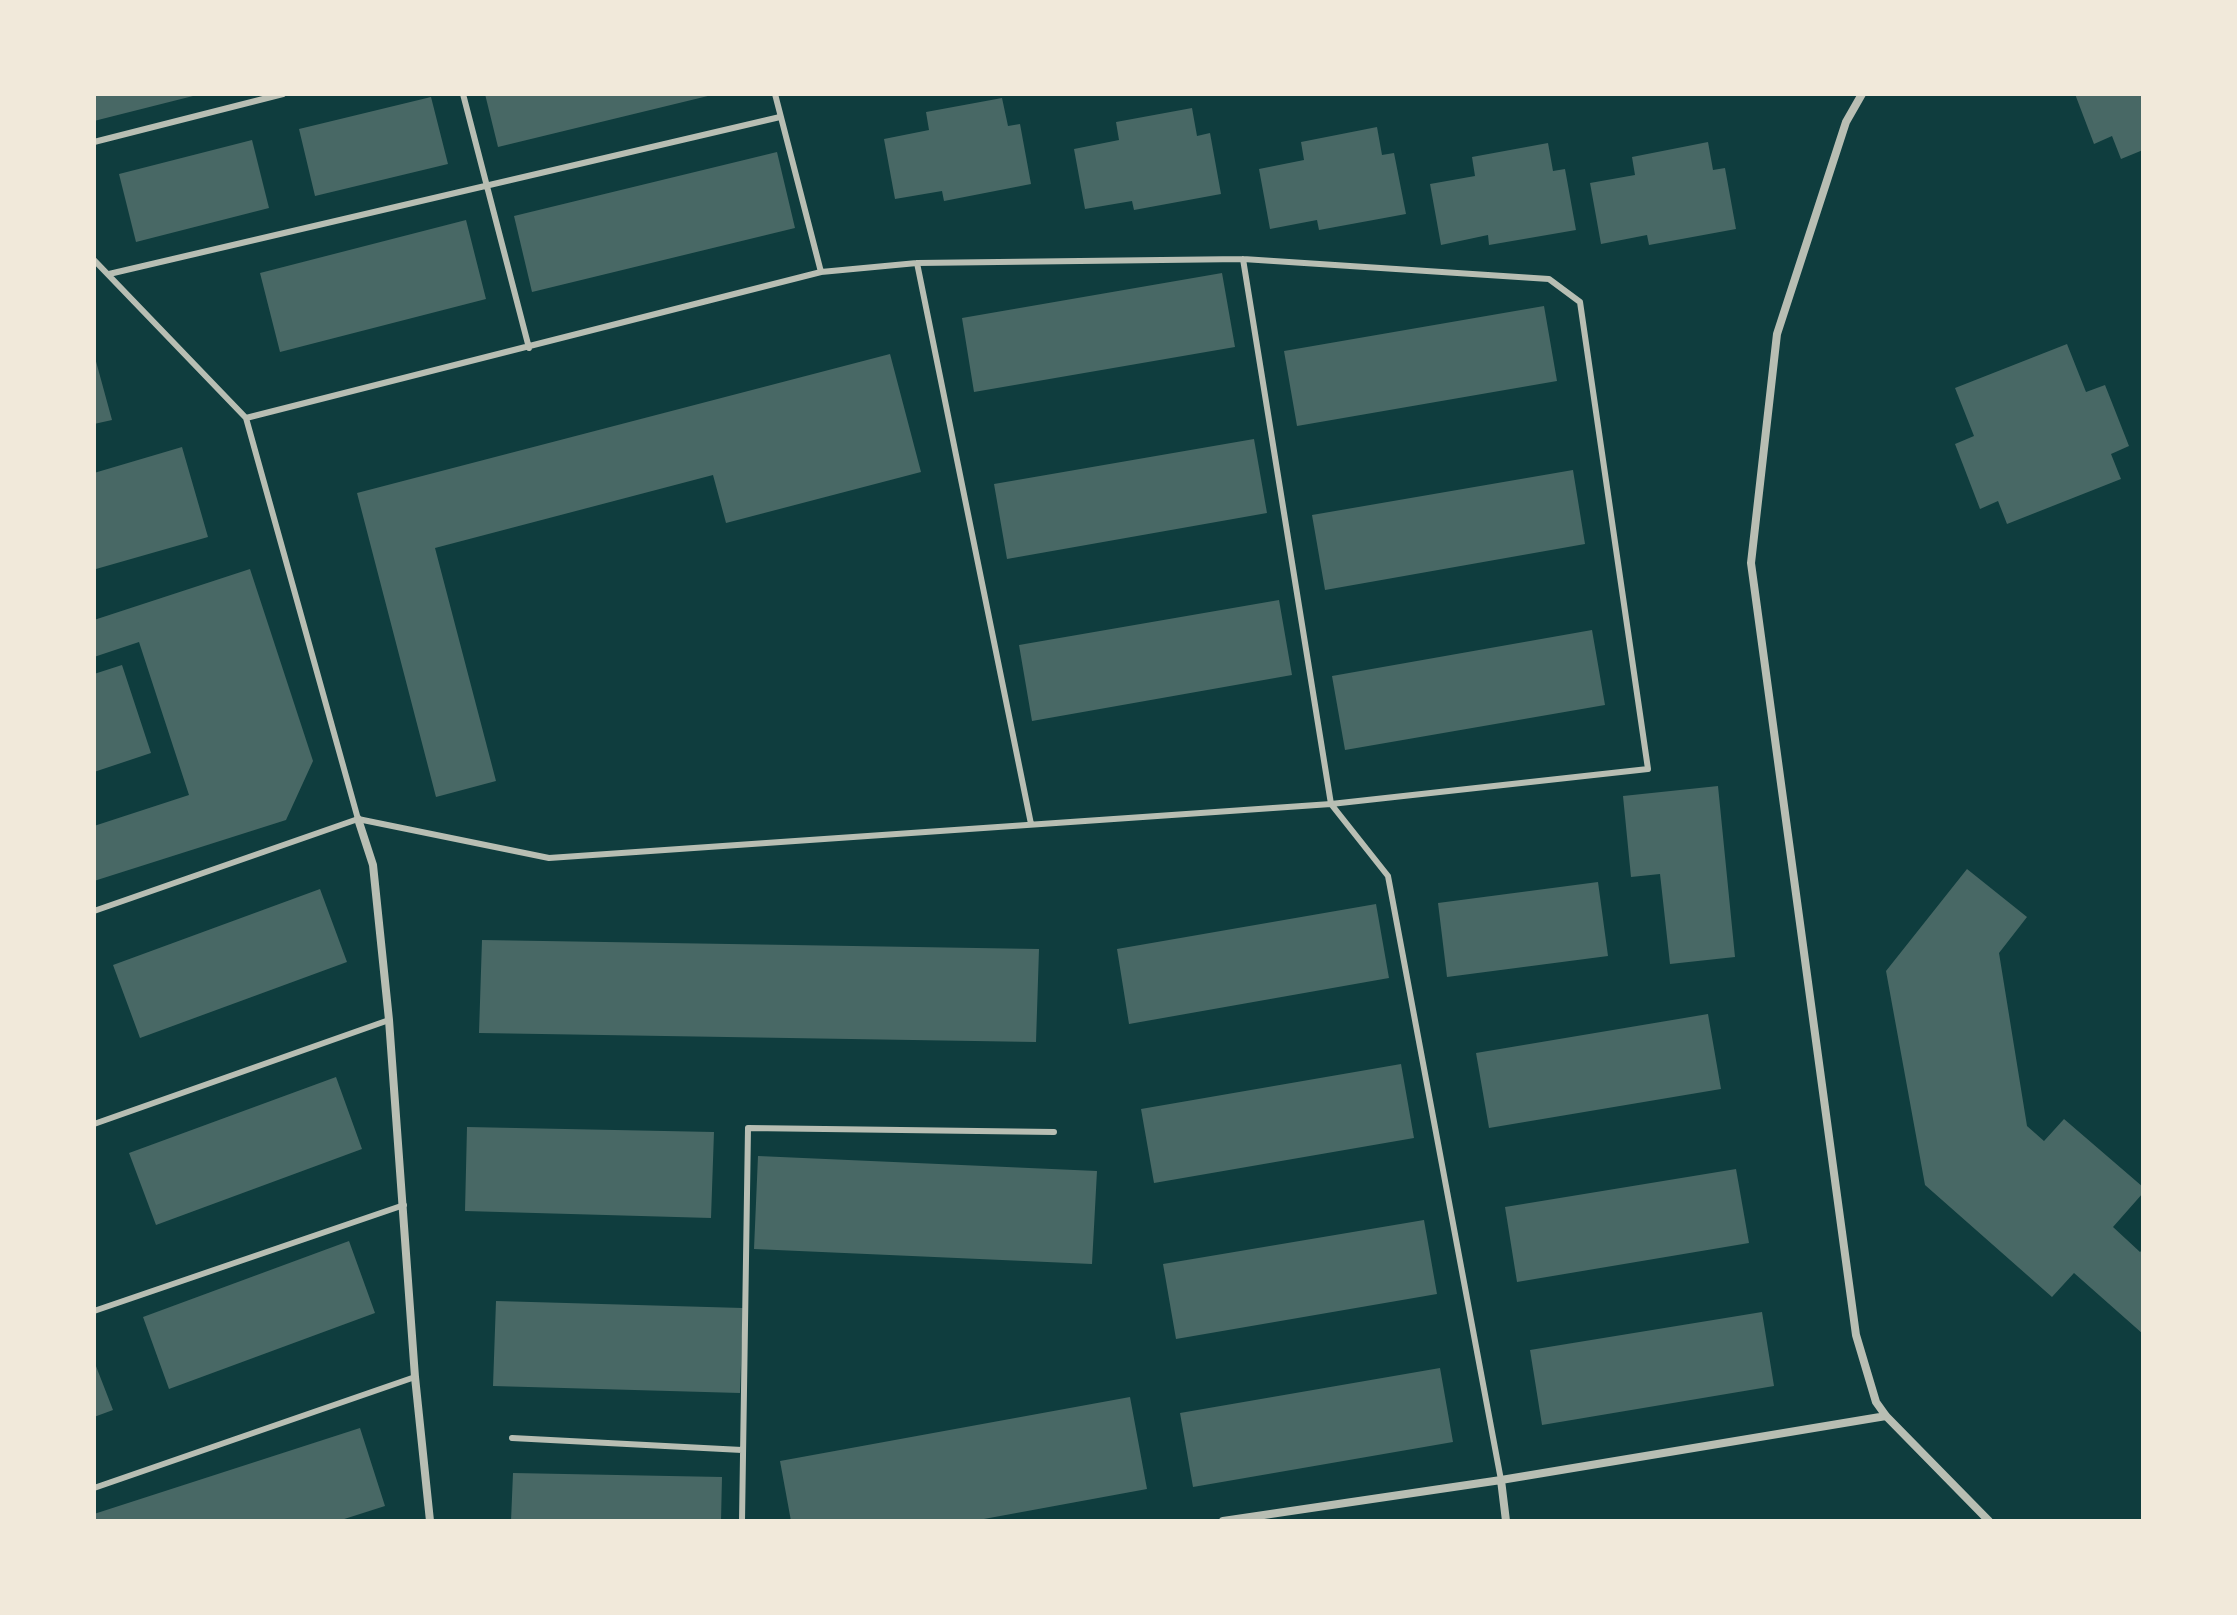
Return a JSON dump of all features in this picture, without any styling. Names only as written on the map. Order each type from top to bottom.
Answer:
[{"type":"street","points":[[1862,94],[1846,122],[1777,334],[1751,563],[1856,1335],[1876,1402],[1886,1416],[1989,1521]]},
{"type":"street","points":[[358,819],[373,865],[389,1020],[415,1377],[430,1521]]},
{"type":"street","points":[[1223,1521],[1501,1480],[1886,1416]]},
{"type":"street","points":[[1501,1480],[1506,1521]]},
{"type":"lane","points":[[94,142],[283,94]]},
{"type":"lane","points":[[463,94],[529,348]]},
{"type":"lane","points":[[775,94],[821,272]]},
{"type":"lane","points":[[109,274],[780,117]]},
{"type":"lane","points":[[94,911],[358,819],[549,858],[1331,804],[1648,769],[1580,302],[1549,279],[1243,259],[917,263],[821,272],[246,418]]},
{"type":"lane","points":[[1243,259],[1331,804],[1388,876],[1501,1480]]},
{"type":"lane","points":[[94,260],[246,418],[358,819]]},
{"type":"lane","points":[[917,263],[1031,824]]},
{"type":"lane","points":[[94,1124],[389,1020]]},
{"type":"lane","points":[[742,1521],[748,1128],[1054,1132]]},
{"type":"lane","points":[[94,1311],[404,1205]]},
{"type":"lane","points":[[94,1488],[415,1377]]},
{"type":"lane","points":[[512,1438],[742,1450]]},
{"type":"building","points":[[94,94],[197,94],[197,95],[94,121]]},
{"type":"building","points":[[485,94],[712,94],[712,95],[498,147]]},
{"type":"building","points":[[2075,94],[2143,94],[2143,150],[2121,159],[2112,136],[2094,144]]},
{"type":"building","points":[[431,97],[448,164],[315,196],[299,129]]},
{"type":"building","points":[[1002,98],[1008,126],[1020,124],[1031,184],[944,201],[942,191],[895,199],[884,139],[929,130],[926,112]]},
{"type":"building","points":[[1192,108],[1197,136],[1210,133],[1221,194],[1134,210],[1132,201],[1085,209],[1074,149],[1119,140],[1116,122]]},
{"type":"building","points":[[1377,127],[1382,155],[1394,153],[1406,214],[1319,230],[1317,220],[1270,229],[1259,169],[1304,160],[1301,142]]},
{"type":"building","points":[[252,140],[269,208],[136,242],[119,174]]},
{"type":"building","points":[[1708,142],[1713,170],[1725,168],[1736,229],[1649,245],[1647,235],[1601,244],[1590,183],[1635,175],[1632,157]]},
{"type":"building","points":[[1548,143],[1553,171],[1565,169],[1576,230],[1489,245],[1488,235],[1441,245],[1430,184],[1475,176],[1472,157]]},
{"type":"building","points":[[777,152],[795,228],[532,292],[514,216]]},
{"type":"building","points":[[466,220],[486,299],[280,352],[260,273]]},
{"type":"building","points":[[1222,273],[1235,347],[974,392],[962,318]]},
{"type":"building","points":[[1544,306],[1557,381],[1297,426],[1284,351]]},
{"type":"building","points":[[2067,344],[2086,392],[2105,385],[2129,446],[2111,454],[2121,479],[2007,524],[1998,501],[1980,509],[1955,444],[1974,436],[1955,388]]},
{"type":"building","points":[[94,354],[112,420],[94,424]]},
{"type":"building","points":[[890,354],[921,472],[726,523],[713,475],[435,548],[496,781],[436,797],[357,493]]},
{"type":"building","points":[[1254,439],[1267,513],[1007,559],[994,484]]},
{"type":"building","points":[[182,447],[208,537],[96,569],[94,473]]},
{"type":"building","points":[[1573,470],[1585,544],[1325,590],[1312,515]]},
{"type":"building","points":[[250,569],[313,761],[286,820],[94,881],[94,826],[189,795],[139,642],[94,657],[94,620]]},
{"type":"building","points":[[1279,600],[1292,675],[1032,721],[1019,645]]},
{"type":"building","points":[[1592,630],[1605,705],[1345,750],[1332,676]]},
{"type":"building","points":[[122,665],[151,753],[94,772],[94,674]]},
{"type":"building","points":[[1718,786],[1735,957],[1670,964],[1660,874],[1631,877],[1623,796]]},
{"type":"building","points":[[1967,869],[2027,917],[1999,953],[2027,1126],[2044,1141],[2064,1119],[2143,1187],[2143,1193],[2113,1227],[2140,1252],[2143,1249],[2143,1334],[2074,1273],[2052,1297],[1925,1185],[1886,971]]},
{"type":"building","points":[[1598,882],[1608,956],[1447,977],[1438,903]]},
{"type":"building","points":[[320,889],[347,962],[140,1038],[113,965]]},
{"type":"building","points":[[1376,904],[1389,978],[1129,1024],[1117,949]]},
{"type":"building","points":[[482,940],[1039,949],[1036,1042],[479,1033]]},
{"type":"building","points":[[1708,1014],[1721,1089],[1489,1128],[1476,1053]]},
{"type":"building","points":[[1401,1064],[1414,1138],[1154,1183],[1141,1109]]},
{"type":"building","points":[[336,1077],[362,1149],[156,1225],[129,1153]]},
{"type":"building","points":[[467,1127],[714,1132],[711,1218],[465,1211]]},
{"type":"building","points":[[758,1156],[1097,1171],[1092,1264],[754,1249]]},
{"type":"building","points":[[1736,1169],[1749,1243],[1517,1282],[1505,1207]]},
{"type":"building","points":[[1424,1220],[1437,1294],[1176,1339],[1163,1264]]},
{"type":"building","points":[[349,1241],[375,1313],[169,1389],[143,1317]]},
{"type":"building","points":[[496,1301],[743,1308],[740,1393],[493,1386]]},
{"type":"building","points":[[1762,1312],[1774,1386],[1542,1425],[1530,1350]]},
{"type":"building","points":[[94,1361],[113,1410],[94,1417]]},
{"type":"building","points":[[1440,1368],[1453,1442],[1193,1487],[1180,1413]]},
{"type":"building","points":[[1130,1397],[1147,1489],[973,1521],[791,1521],[780,1461]]},
{"type":"building","points":[[360,1428],[385,1506],[338,1521],[94,1521],[94,1514]]},
{"type":"building","points":[[513,1473],[722,1477],[721,1521],[511,1521]]}]
